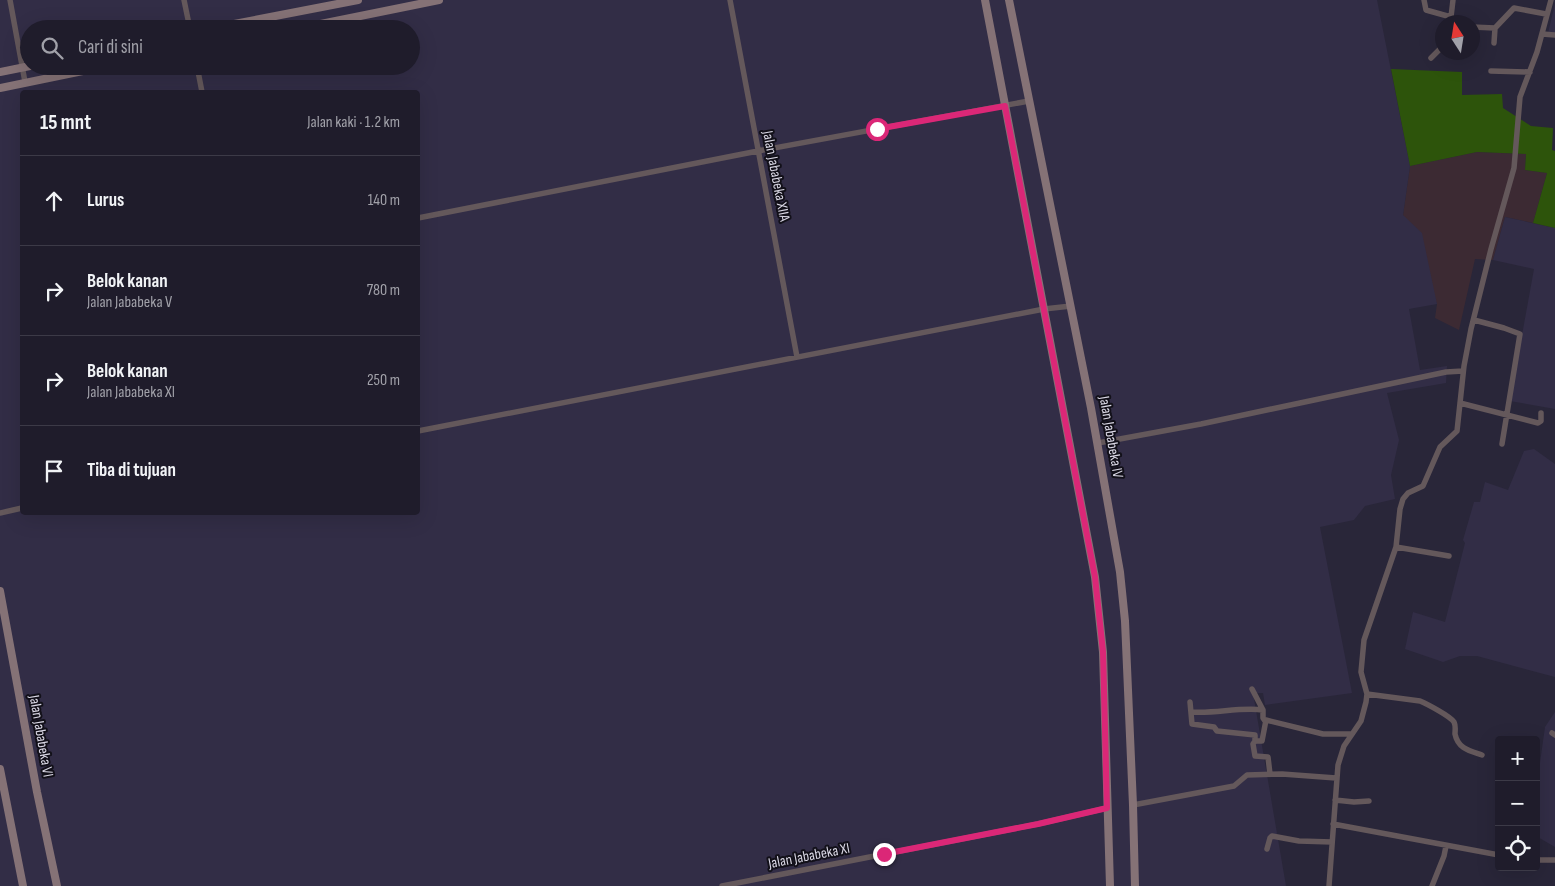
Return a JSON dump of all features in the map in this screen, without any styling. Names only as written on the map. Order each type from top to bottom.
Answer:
[{"type":"street","points":[[10,0],[20,42]]},
{"type":"street","points":[[184,0],[188,20]]},
{"type":"street","points":[[255,20],[358,0]]},
{"type":"street","points":[[340,20],[439,0]]},
{"type":"street","name":"Jalan Jababeka XIIA","points":[[730,0],[797,357]]},
{"type":"street","points":[[985,0],[1089,535],[1095,577],[1103,652],[1110,886]]},
{"type":"street","name":"Jalan Jababeka IV","points":[[1009,0],[1098,443],[1123,596],[1135,886]]},
{"type":"street","points":[[1424,0],[1426,10],[1438,15]]},
{"type":"street","points":[[1452,15],[1453,0]]},
{"type":"street","points":[[1330,886],[1336,778],[1341,754],[1363,714],[1366,694],[1361,672],[1364,640],[1396,547],[1400,509],[1403,499],[1408,493],[1423,486],[1440,446],[1457,431],[1463,371],[1474,320],[1491,249],[1513,174],[1520,97],[1530,72],[1551,0]]},
{"type":"street","points":[[1494,43],[1495,28],[1514,8],[1546,14]]},
{"type":"street","points":[[1480,27],[1495,28]]},
{"type":"street","points":[[1542,34],[1555,35]]},
{"type":"street","points":[[1430,58],[1435,53]]},
{"type":"street","points":[[0,72],[20,68]]},
{"type":"street","points":[[1491,71],[1530,72]]},
{"type":"street","points":[[25,75],[25,82]]},
{"type":"street","points":[[0,88],[61,75]]},
{"type":"street","points":[[199,75],[202,90]]},
{"type":"street","points":[[420,218],[758,151],[1029,101]]},
{"type":"street","points":[[420,431],[1044,309],[1071,306]]},
{"type":"street","points":[[1474,320],[1520,334],[1502,444]]},
{"type":"street","points":[[1098,443],[1200,424],[1429,376],[1463,371]]},
{"type":"street","points":[[1460,404],[1539,423],[1541,421],[1541,413]]},
{"type":"street","points":[[0,513],[20,508]]},
{"type":"street","points":[[1396,547],[1449,556]]},
{"type":"street","name":"Jalan Jababeka VI","points":[[0,592],[37,792],[57,886]]},
{"type":"street","points":[[1252,689],[1263,710],[1265,722],[1262,741],[1255,741]]},
{"type":"street","points":[[1366,694],[1420,701],[1427,704],[1454,723],[1457,741],[1461,747],[1482,755]]},
{"type":"street","points":[[1190,702],[1193,724],[1214,726],[1217,731],[1224,733],[1255,735],[1253,744],[1254,754],[1255,756],[1268,757],[1270,774]]},
{"type":"street","points":[[1191,712],[1240,709],[1263,710]]},
{"type":"street","points":[[1265,722],[1268,720],[1323,734],[1351,734]]},
{"type":"street","points":[[0,769],[23,886]]},
{"type":"street","points":[[1133,805],[1234,786],[1246,775],[1270,774],[1336,778]]},
{"type":"street","points":[[1335,800],[1369,801]]},
{"type":"street","name":"Jalan Jababeka XI","points":[[722,886],[1031,826],[1107,808]]},
{"type":"street","points":[[1333,824],[1495,854]]},
{"type":"street","points":[[1267,849],[1272,836],[1299,842],[1332,842]]},
{"type":"street","points":[[1432,886],[1446,846]]},
{"type":"street","points":[[1540,860],[1555,860]]},
{"type":"shaded area","points":[[0,0],[1377,0],[1410,166],[1403,215],[1422,233],[1437,304],[1409,309],[1420,370],[1447,366],[1446,383],[1387,393],[1399,440],[1391,475],[1395,499],[1365,506],[1354,520],[1320,527],[1352,693],[1265,705],[1263,693],[1253,693],[1286,886],[0,886]]},
{"type":"shaded area","points":[[1555,4],[1555,34],[1548,33]]},
{"type":"shaded area","points":[[1477,152],[1526,154],[1525,170],[1547,173],[1533,223],[1505,217],[1493,260],[1475,259],[1459,330],[1435,318],[1437,304],[1403,215],[1410,166]]},
{"type":"shaded area","points":[[1505,217],[1555,228],[1555,409],[1510,401],[1534,269],[1493,260]]},
{"type":"shaded area","points":[[1534,449],[1555,464],[1555,677],[1477,656],[1460,656],[1443,662],[1405,649],[1413,612],[1445,622],[1465,543],[1463,540],[1474,502],[1480,502],[1485,482],[1508,490],[1524,451]]},
{"type":"shaded area","points":[[1555,712],[1555,847],[1540,838],[1540,763],[1545,727]]},
{"type":"green space","points":[[1391,69],[1462,72],[1462,95],[1502,94],[1503,108],[1531,126],[1553,128],[1552,150],[1555,151],[1555,228],[1533,223],[1547,173],[1525,170],[1526,154],[1477,152],[1410,166]]},
{"type":"route","points":[[877,129],[1005,106],[1095,577],[1103,652],[1107,808],[1038,824],[884,854]]}]
